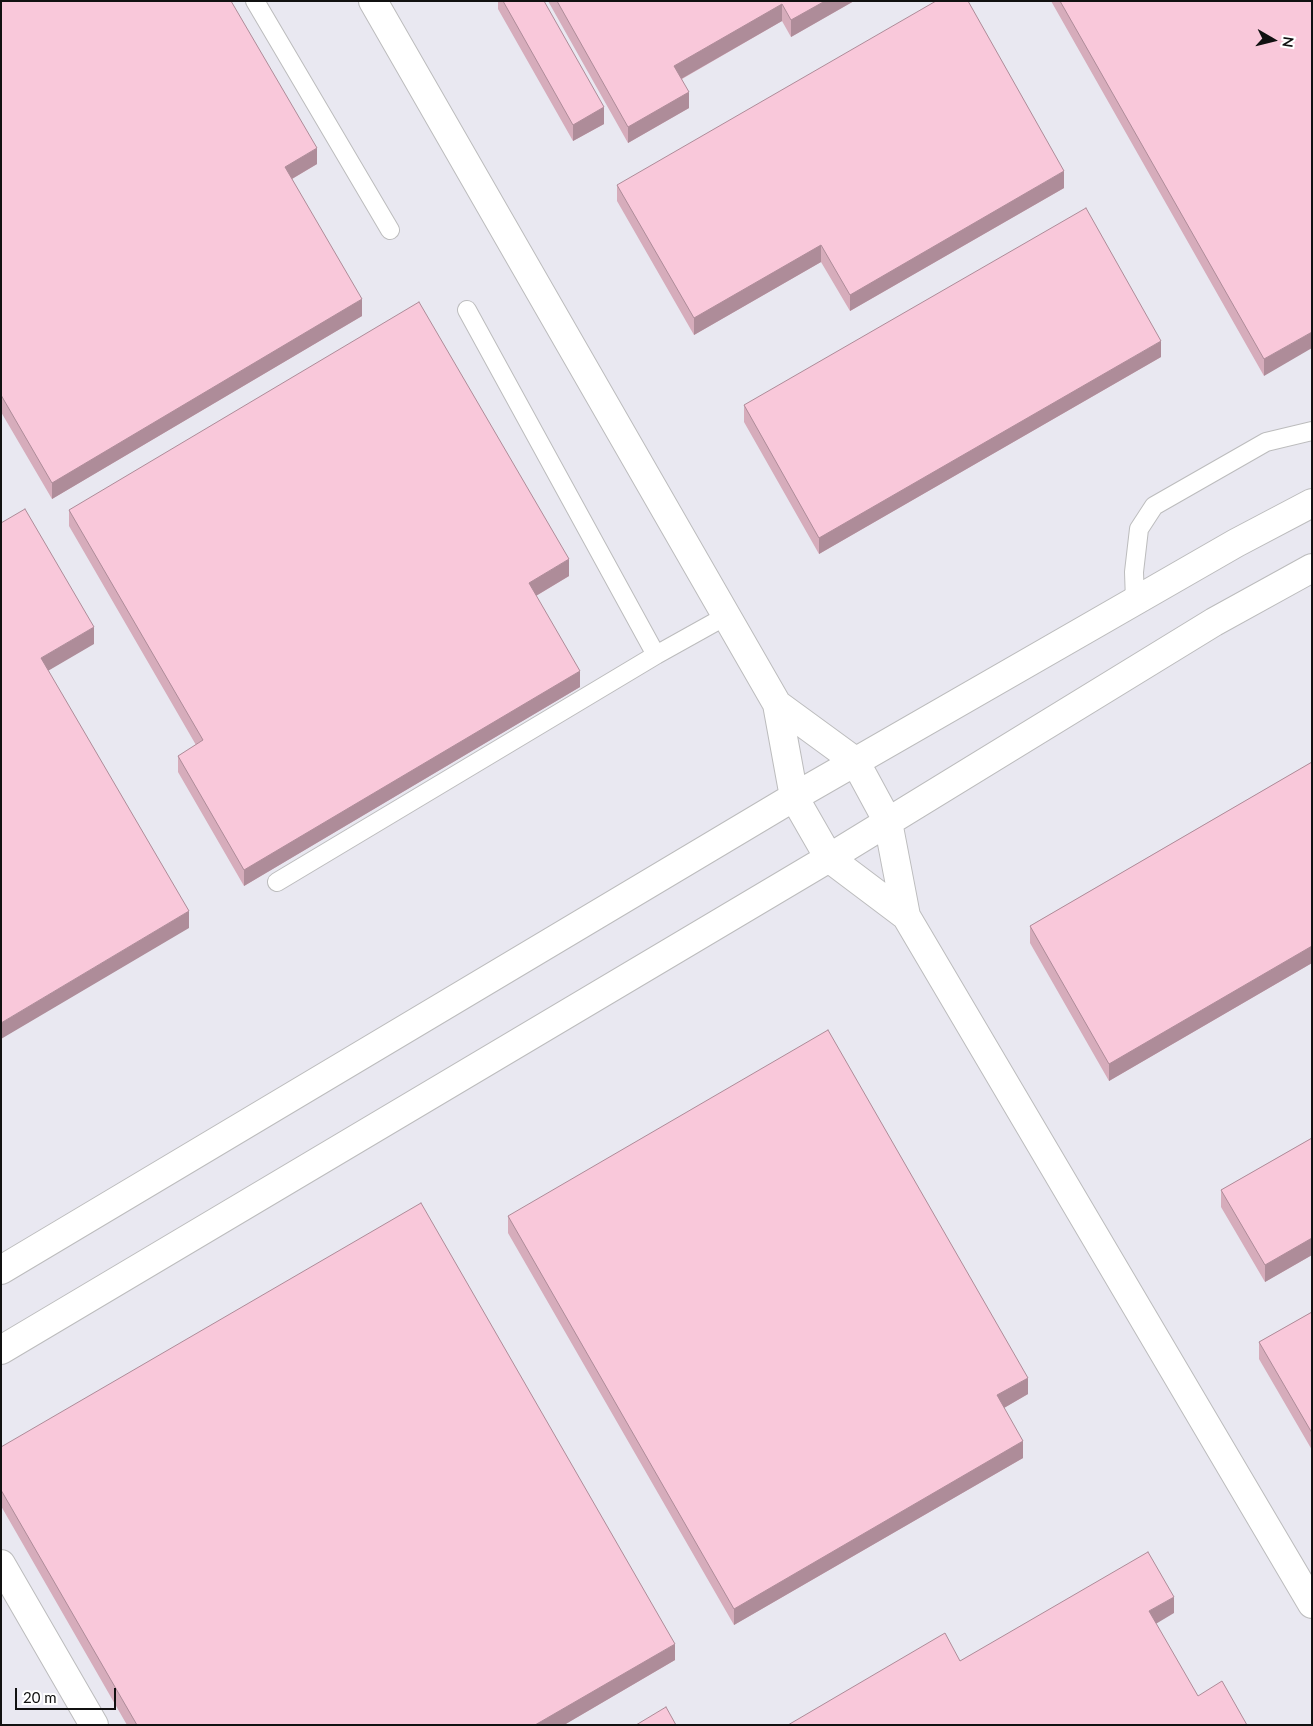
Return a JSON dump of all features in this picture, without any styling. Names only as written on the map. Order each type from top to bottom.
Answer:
[{"type":"street","points":[[374,1],[777,704],[794,797],[828,858],[906,916]]},
{"type":"street","points":[[1,1270],[855,761],[1236,543],[1312,503]]},
{"type":"street","points":[[1,1350],[888,822],[1214,622],[1312,568]]},
{"type":"street","points":[[777,704],[855,761],[888,822],[906,916],[1312,1604]]},
{"type":"street","points":[[1,1564],[94,1725]]},
{"type":"lane","points":[[255,1],[390,230]]},
{"type":"lane","points":[[467,310],[656,655]]},
{"type":"lane","points":[[1134,601],[1134,572],[1139,529],[1154,506],[1266,442],[1312,431]]},
{"type":"lane","points":[[277,882],[656,655],[726,616]]},
{"type":"shaded area","points":[[1,1],[1312,1],[1312,1725],[1,1725]]},
{"type":"building","points":[[1,1],[231,1],[317,148],[285,167],[362,299],[52,483],[1,395]]},
{"type":"building","points":[[503,1],[544,1],[604,107],[573,125]]},
{"type":"building","points":[[557,1],[825,1],[791,20],[782,4],[674,66],[689,92],[628,127]]},
{"type":"building","points":[[936,1],[968,1],[1064,171],[850,295],[821,245],[694,318],[617,185]]},
{"type":"building","points":[[1060,1],[1312,1],[1312,332],[1264,359]]},
{"type":"building","points":[[1086,208],[1161,341],[819,538],[744,405]]},
{"type":"building","points":[[419,302],[569,559],[529,583],[580,671],[244,870],[178,756],[203,740],[69,510]]},
{"type":"building","points":[[25,509],[94,627],[41,658],[189,911],[1,1023],[1,523]]},
{"type":"building","points":[[1312,762],[1312,946],[1109,1064],[1030,926]]},
{"type":"building","points":[[828,1030],[1028,1378],[997,1395],[1023,1441],[734,1609],[508,1216]]},
{"type":"building","points":[[1312,1138],[1312,1238],[1265,1265],[1221,1190]]},
{"type":"building","points":[[421,1203],[675,1644],[535,1725],[137,1725],[1,1490],[1,1447]]},
{"type":"building","points":[[1312,1312],[1312,1433],[1259,1342]]},
{"type":"building","points":[[1148,1552],[1174,1597],[1149,1611],[1198,1696],[1222,1681],[1247,1725],[788,1725],[945,1633],[960,1661]]},
{"type":"building","points":[[666,1707],[676,1725],[636,1725]]}]
